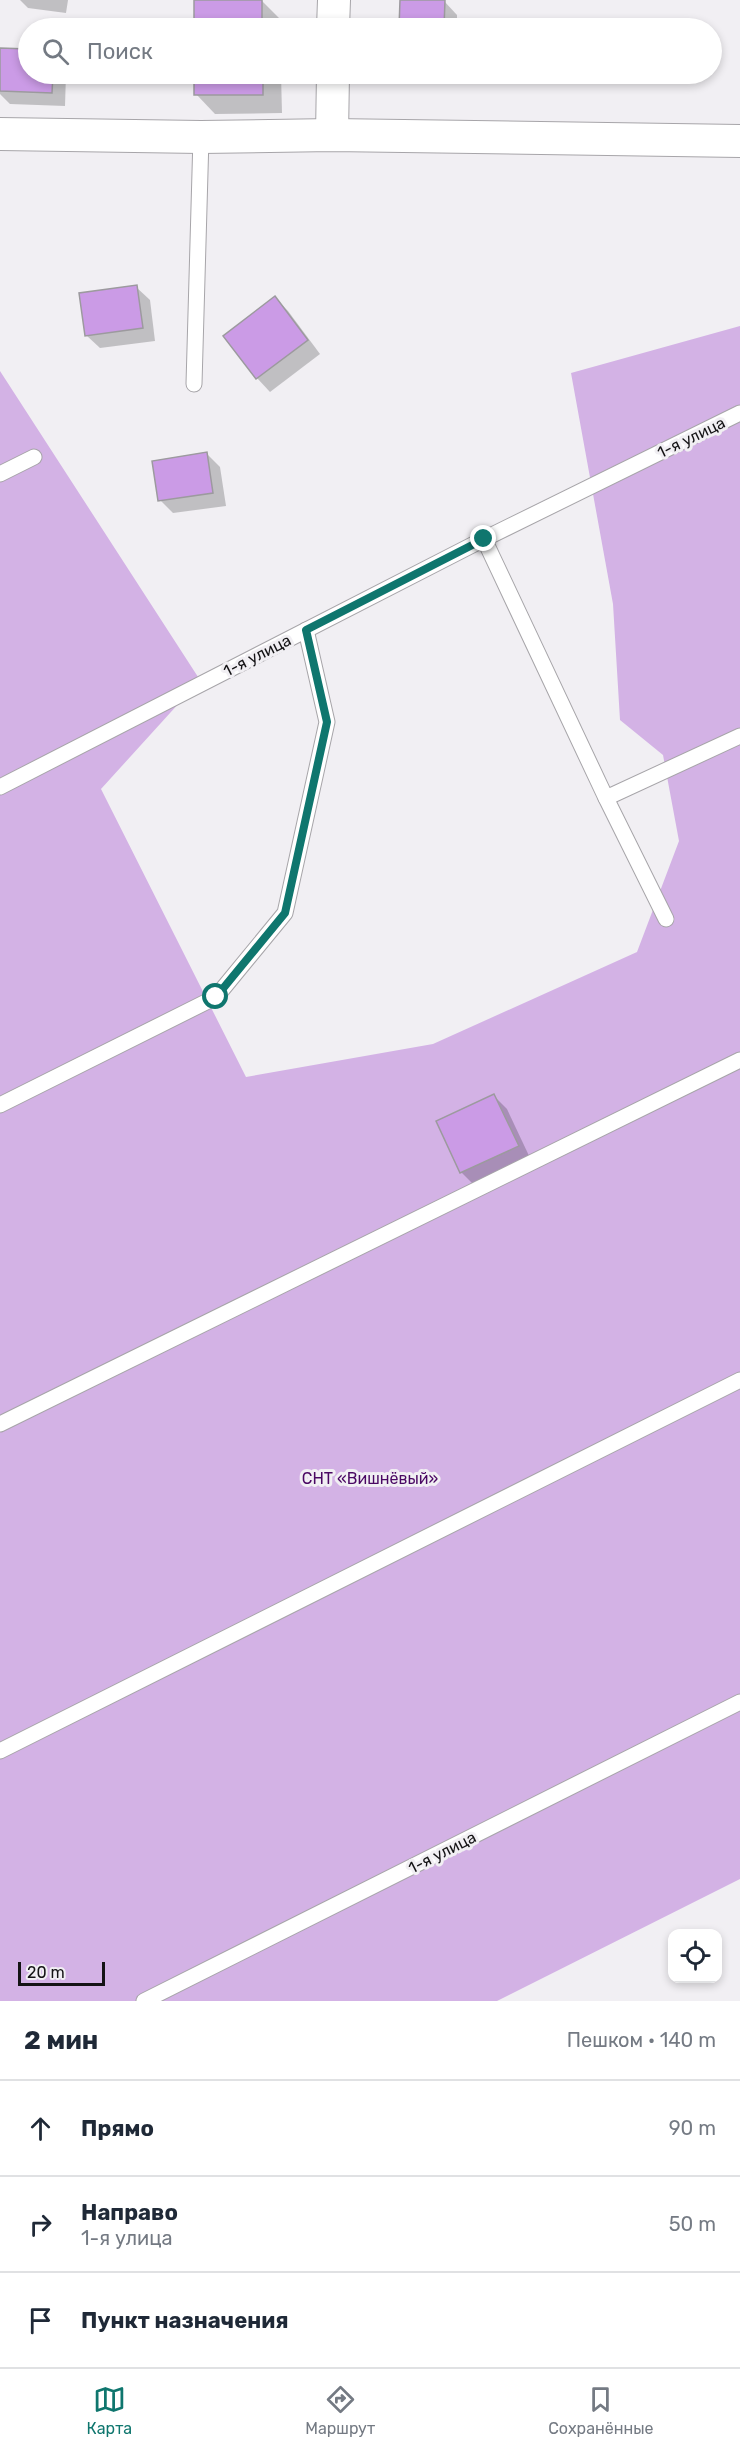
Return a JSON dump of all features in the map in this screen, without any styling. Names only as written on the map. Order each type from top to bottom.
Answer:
[{"type":"street","points":[[333,18],[334,0]]},
{"type":"street","points":[[332,135],[333,84]]},
{"type":"street","points":[[0,134],[201,137],[332,135],[740,141]]},
{"type":"lane","points":[[194,384],[201,137]]},
{"type":"lane","name":"1-я улица","points":[[0,787],[484,539],[740,413]]},
{"type":"lane","points":[[0,474],[34,457]]},
{"type":"lane","points":[[484,539],[606,798],[666,919]]},
{"type":"lane","points":[[0,1105],[216,997],[285,913],[327,722],[306,630]]},
{"type":"lane","points":[[606,798],[740,736]]},
{"type":"lane","points":[[0,1424],[740,1060]]},
{"type":"lane","points":[[0,1751],[740,1380]]},
{"type":"lane","name":"1-я улица","points":[[144,2001],[740,1702]]},
{"type":"green space","name":"СНТ «Вишнёвый»","points":[[740,326],[740,1879],[497,2001],[0,2001],[0,371],[200,680],[101,789],[246,1077],[433,1044],[637,952],[679,841],[663,755],[620,720],[613,604],[571,373]]},
{"type":"building","points":[[194,0],[262,0],[262,18],[194,18]]},
{"type":"building","points":[[400,0],[445,0],[444,18],[399,18]]},
{"type":"building","points":[[0,48],[18,49],[18,84],[52,84],[52,93],[0,91]]},
{"type":"building","points":[[194,84],[263,84],[263,95],[194,95]]},
{"type":"building","points":[[137,285],[143,328],[85,336],[79,293]]},
{"type":"building","points":[[275,296],[308,340],[256,379],[223,336]]},
{"type":"building","points":[[207,452],[213,493],[158,501],[152,461]]},
{"type":"building","points":[[494,1094],[519,1146],[460,1173],[436,1121]]},
{"type":"route","points":[[216,997],[285,913],[327,722],[306,630],[484,539]]}]
